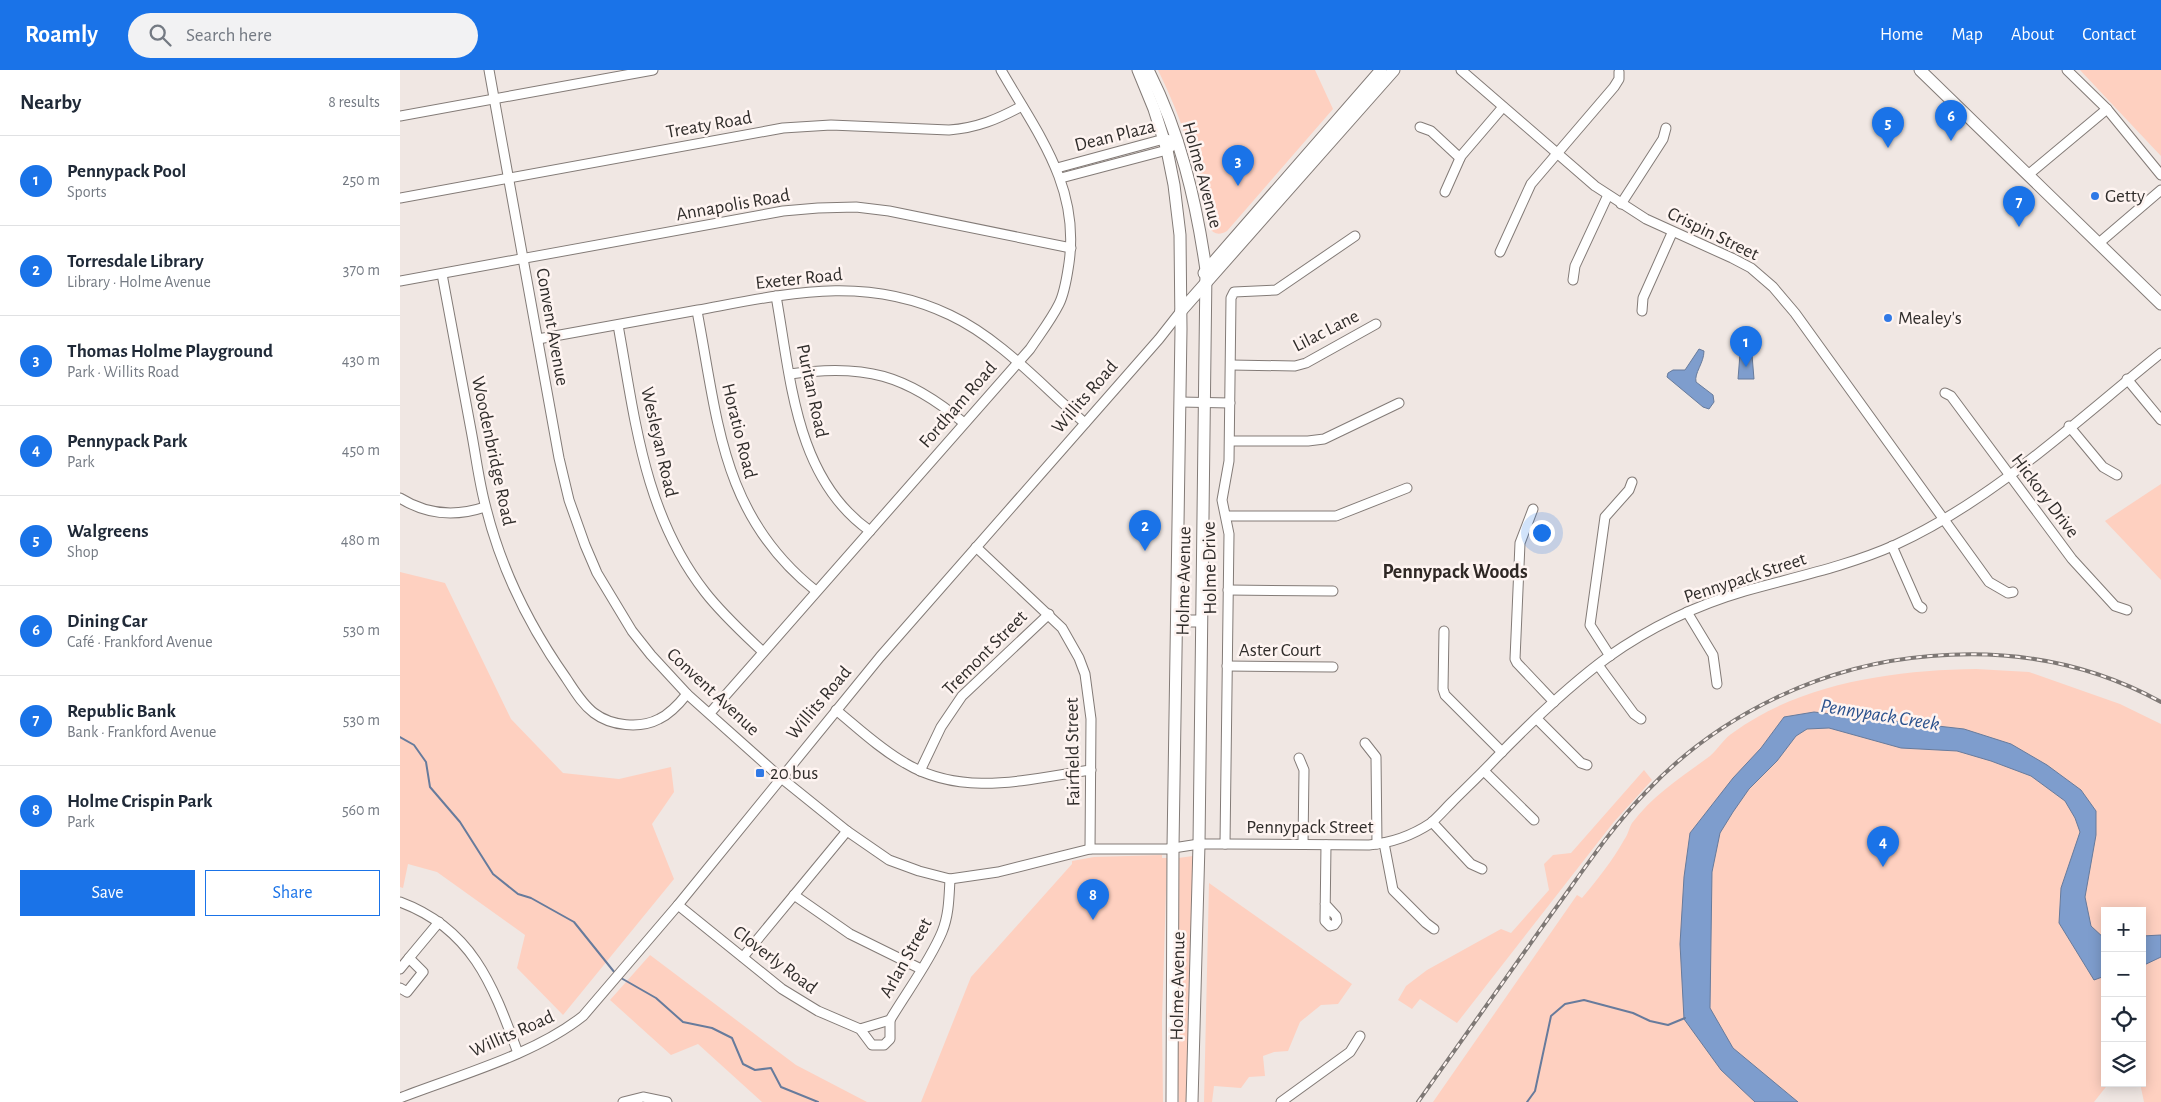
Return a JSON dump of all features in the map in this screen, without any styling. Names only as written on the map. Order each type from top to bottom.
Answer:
[{"type":"main road","name":"Holme Avenue","points":[[1138,70],[1166,145],[1178,210],[1181,311],[1173,847],[1172,1102]]},
{"type":"main road","name":"Holme Avenue","points":[[1148,70],[1178,141],[1194,198],[1206,270],[1198,844],[1192,1102]]},
{"type":"main road","name":"Willits Road","points":[[1181,311],[1206,270],[1381,70]]},
{"type":"main road","name":"Willits Road","points":[[1181,311],[1206,285],[1394,70]]},
{"type":"main road","points":[[1920,70],[2161,304]]},
{"type":"main road","points":[[1177,621],[1201,621]]},
{"type":"street","name":"Convent Avenue","points":[[489,70],[569,500],[597,573],[632,631],[650,655],[687,694],[780,777],[847,831],[889,860],[919,871],[950,879],[998,872],[1090,849],[1173,847]]},
{"type":"street","points":[[400,116],[653,70]]},
{"type":"street","name":"Fordham Road","points":[[710,713],[1017,363],[1048,324],[1060,302],[1067,276],[1071,248],[1068,201],[1057,168],[1001,70]]},
{"type":"street","name":"Crispin Street","points":[[1461,70],[1557,154],[1608,195],[1672,233],[1740,262],[1773,287],[1990,582],[2008,593],[2013,592]]},
{"type":"street","points":[[2067,70],[2107,109],[2161,175]]},
{"type":"street","points":[[1500,252],[1527,190],[1614,88],[1619,79],[1619,72]]},
{"type":"street","name":"Treaty Road","points":[[400,198],[783,128],[831,125],[949,130],[967,129],[985,124],[1022,106]]},
{"type":"street","points":[[1445,192],[1460,158],[1503,106]]},
{"type":"street","points":[[2028,175],[2107,109]]},
{"type":"street","points":[[1420,127],[1430,131],[1460,158]]},
{"type":"street","points":[[1621,204],[1663,139],[1666,128]]},
{"type":"street","name":"Dean Plaza","points":[[1061,178],[1178,141]]},
{"type":"street","name":"Dean Plaza","points":[[1057,168],[1166,145]]},
{"type":"street","points":[[2098,243],[2161,190]]},
{"type":"street","points":[[1573,280],[1575,266],[1608,195]]},
{"type":"street","name":"Annapolis Road","points":[[400,281],[783,211],[818,208],[856,207],[888,211],[1071,248]]},
{"type":"street","points":[[1642,311],[1643,298],[1672,233]]},
{"type":"street","name":"Holme Drive","points":[[1225,844],[1229,534],[1227,516],[1222,500],[1229,461],[1230,441],[1231,298],[1234,292],[1276,290],[1355,236]]},
{"type":"street","name":"Woodenbridge Road","points":[[442,274],[485,507],[512,584],[532,625],[552,659],[581,699],[594,714],[610,722],[627,725],[659,720],[678,706],[687,694]]},
{"type":"street","name":"Exeter Road","points":[[538,339],[776,296],[821,290],[848,289],[887,294],[910,300],[950,315],[974,329],[1017,363],[1085,423]]},
{"type":"street","name":"Puritan Road","points":[[776,296],[800,427],[816,468],[826,486],[841,505],[870,531]]},
{"type":"street","name":"Horatio Road","points":[[697,311],[729,470],[760,532],[774,551],[816,591]]},
{"type":"street","name":"Willits Road","points":[[401,1100],[550,1039],[568,1028],[596,1004],[836,710],[1181,311]]},
{"type":"street","name":"Wesleyan Road","points":[[618,324],[643,458],[660,513],[672,540],[705,592],[731,622],[763,652]]},
{"type":"street","name":"Lilac Lane","points":[[1231,365],[1295,366],[1306,363],[1376,324]]},
{"type":"street","name":"Pennypack Street","points":[[1173,847],[1198,844],[1380,844],[1403,837],[1432,822],[1554,702],[1610,656],[1687,612],[1742,592],[1841,564],[1892,546],[1918,534],[2010,475],[2161,353]]},
{"type":"street","points":[[790,374],[832,369],[856,370],[888,377],[907,384],[925,394],[964,423]]},
{"type":"street","points":[[2127,379],[2161,420]]},
{"type":"street","name":"Hickory Drive","points":[[1945,393],[1951,396],[2072,559],[2115,606],[2127,610]]},
{"type":"street","points":[[1180,402],[1230,403]]},
{"type":"street","points":[[1230,441],[1308,441],[1324,439],[1399,403]]},
{"type":"street","points":[[2069,426],[2103,467],[2116,475]]},
{"type":"street","points":[[1610,656],[1590,625],[1605,517],[1629,490],[1632,482]]},
{"type":"street","points":[[1227,516],[1336,516],[1407,488]]},
{"type":"street","points":[[400,498],[424,510],[442,514],[472,511],[485,507]]},
{"type":"street","points":[[1533,509],[1520,542],[1515,659],[1517,664],[1554,702]]},
{"type":"street","points":[[1892,546],[1918,606],[1922,608]]},
{"type":"street","name":"Fairfield Street","points":[[976,547],[1062,628],[1071,642],[1085,674],[1091,718],[1090,849]]},
{"type":"street","points":[[1228,590],[1333,591]]},
{"type":"street","points":[[1687,612],[1713,655],[1716,684]]},
{"type":"street","name":"Tremont Street","points":[[920,771],[941,727],[962,696],[1048,614]]},
{"type":"street","points":[[1444,631],[1443,689],[1445,695],[1502,752]]},
{"type":"street","points":[[1598,665],[1634,714],[1641,719]]},
{"type":"street","name":"Aster Court","points":[[1228,666],[1333,666]]},
{"type":"street","points":[[836,710],[893,756],[920,771],[953,782],[991,784],[1091,770]]},
{"type":"street","points":[[1537,719],[1586,765]]},
{"type":"street","points":[[1365,743],[1376,757],[1380,844],[1394,890],[1434,929]]},
{"type":"street","points":[[1299,758],[1304,770],[1303,844]]},
{"type":"street","points":[[1484,770],[1534,820]]},
{"type":"street","points":[[1432,822],[1471,864],[1482,868]]},
{"type":"street","points":[[743,957],[847,831]]},
{"type":"street","points":[[1325,904],[1326,845]]},
{"type":"street","name":"Arlan Street","points":[[860,1029],[890,1020],[921,969],[943,929],[948,912],[950,879]]},
{"type":"street","points":[[794,895],[850,934],[921,969]]},
{"type":"street","points":[[400,902],[439,922],[467,948],[481,966],[491,985],[518,1053]]},
{"type":"street","name":"Cloverly Road","points":[[678,905],[763,975],[797,999],[839,1021],[860,1029],[872,1045],[884,1045],[890,1039],[890,1020]]},
{"type":"street","points":[[400,969],[439,922]]},
{"type":"street","points":[[400,988],[407,992],[423,972],[409,958]]},
{"type":"street","points":[[1280,1102],[1350,1052],[1360,1036]]},
{"type":"street","points":[[623,1102],[643,1097],[667,1102]]},
{"type":"shaded area","points":[[1158,70],[1315,70],[1333,109],[1227,231],[1216,233],[1209,227],[1201,187],[1189,147],[1175,108]]},
{"type":"shaded area","points":[[2080,70],[2161,70],[2161,156]]},
{"type":"shaded area","points":[[2161,484],[2161,580],[2105,521]]},
{"type":"shaded area","points":[[400,572],[445,583],[511,719],[563,773],[619,779],[671,767],[674,792],[652,824],[674,879],[563,1015],[517,968],[525,935],[437,872],[408,864],[403,888],[400,887]]},
{"type":"shaded area","points":[[1976,669],[2029,672],[2120,704],[2161,724],[2161,1102],[2144,1102],[2141,1087],[2146,1087],[2146,907],[2101,907],[2101,1087],[2106,1087],[2094,1102],[1433,1102],[1577,895],[1582,898],[1610,862],[1632,823],[1640,813],[1659,795],[1710,756],[1730,734],[1760,715],[1819,691],[1850,682],[1882,676]]},
{"type":"shaded area","points":[[1644,770],[1652,780],[1613,823],[1457,1023],[1420,999],[1412,1009],[1398,1000],[1406,986],[1427,970],[1501,929],[1511,933],[1549,890],[1544,864],[1553,855],[1571,853]]},
{"type":"shaded area","points":[[1162,855],[1162,858],[1167,858],[1162,1020],[1163,1102],[921,1102],[971,977],[1072,864],[1072,861],[1094,857]]},
{"type":"shaded area","points":[[1193,856],[1188,1102],[1179,1102],[1174,1062],[1178,858]]},
{"type":"shaded area","points":[[1209,883],[1352,984],[1338,1004],[1321,1005],[1300,1022],[1288,1051],[1274,1052],[1263,1056],[1265,1076],[1249,1077],[1241,1088],[1214,1086],[1212,1102],[1204,1102]]},
{"type":"shaded area","points":[[650,955],[796,1065],[867,1102],[762,1102],[698,1044],[671,1055],[610,1000]]},
{"type":"water","points":[[1699,349],[1704,351],[1696,375],[1696,382],[1713,395],[1714,402],[1709,409],[1703,407],[1667,377],[1668,373],[1673,370],[1685,370]]},
{"type":"water","points":[[1740,354],[1752,355],[1754,379],[1738,379]]},
{"type":"water","points":[[1814,712],[1964,729],[2011,744],[2047,765],[2081,790],[2096,811],[2096,835],[2085,897],[2091,926],[2101,935],[2101,977],[2094,980],[2059,923],[2061,888],[2080,832],[2075,818],[2065,801],[2031,776],[1957,751],[1901,748],[1829,728],[1807,729],[1796,736],[1777,761],[1749,789],[1733,812],[1720,833],[1712,872],[1710,1008],[1733,1048],[1798,1102],[1755,1102],[1721,1070],[1684,1019],[1680,944],[1684,877],[1690,833],[1733,778],[1761,748],[1784,717]]},
{"type":"water","points":[[2161,935],[2161,957],[2146,964],[2146,952],[2146,936]]},
{"type":"waterway","points":[[400,737],[414,745],[426,762],[430,787],[460,822],[493,874],[518,894],[531,898],[574,922],[615,973]]},
{"type":"waterway","points":[[621,978],[656,998],[683,1022],[712,1028],[732,1038],[743,1064],[755,1070],[771,1068],[781,1087],[818,1102]]},
{"type":"waterway","points":[[1527,1102],[1535,1091],[1551,1016],[1565,1004],[1584,1000],[1633,1013],[1650,1021],[1668,1025],[1685,1018]]},
{"type":"railway","points":[[1418,1102],[1584,868],[1620,822],[1646,792],[1675,764],[1706,739],[1740,717],[1776,698],[1813,682],[1852,670],[1891,661],[1961,654],[2021,657],[2078,668],[2106,677],[2161,702]]},
{"type":"place","name":"Dining Car","points":[[1951,141]]},
{"type":"place","name":"Walgreens","points":[[1888,148]]},
{"type":"place","name":"Thomas Holme Playground","points":[[1238,186]]},
{"type":"place","name":"Getty","points":[[2095,196]]},
{"type":"place","name":"Republic Bank","points":[[2019,227]]},
{"type":"place","name":"Mealey's","points":[[1888,318]]},
{"type":"place","name":"Pennypack Pool","points":[[1746,367]]},
{"type":"place","name":"Torresdale Library","points":[[1145,551]]},
{"type":"place","name":"20 bus","points":[[760,773]]},
{"type":"place","name":"Pennypack Park","points":[[1883,867]]},
{"type":"place","name":"Holme Crispin Park","points":[[1093,920]]},
{"type":"district","name":"Pennypack Woods","points":[[1455,572]]},
{"type":"water label","name":"Pennypack Creek","points":[[1880,715]]}]
